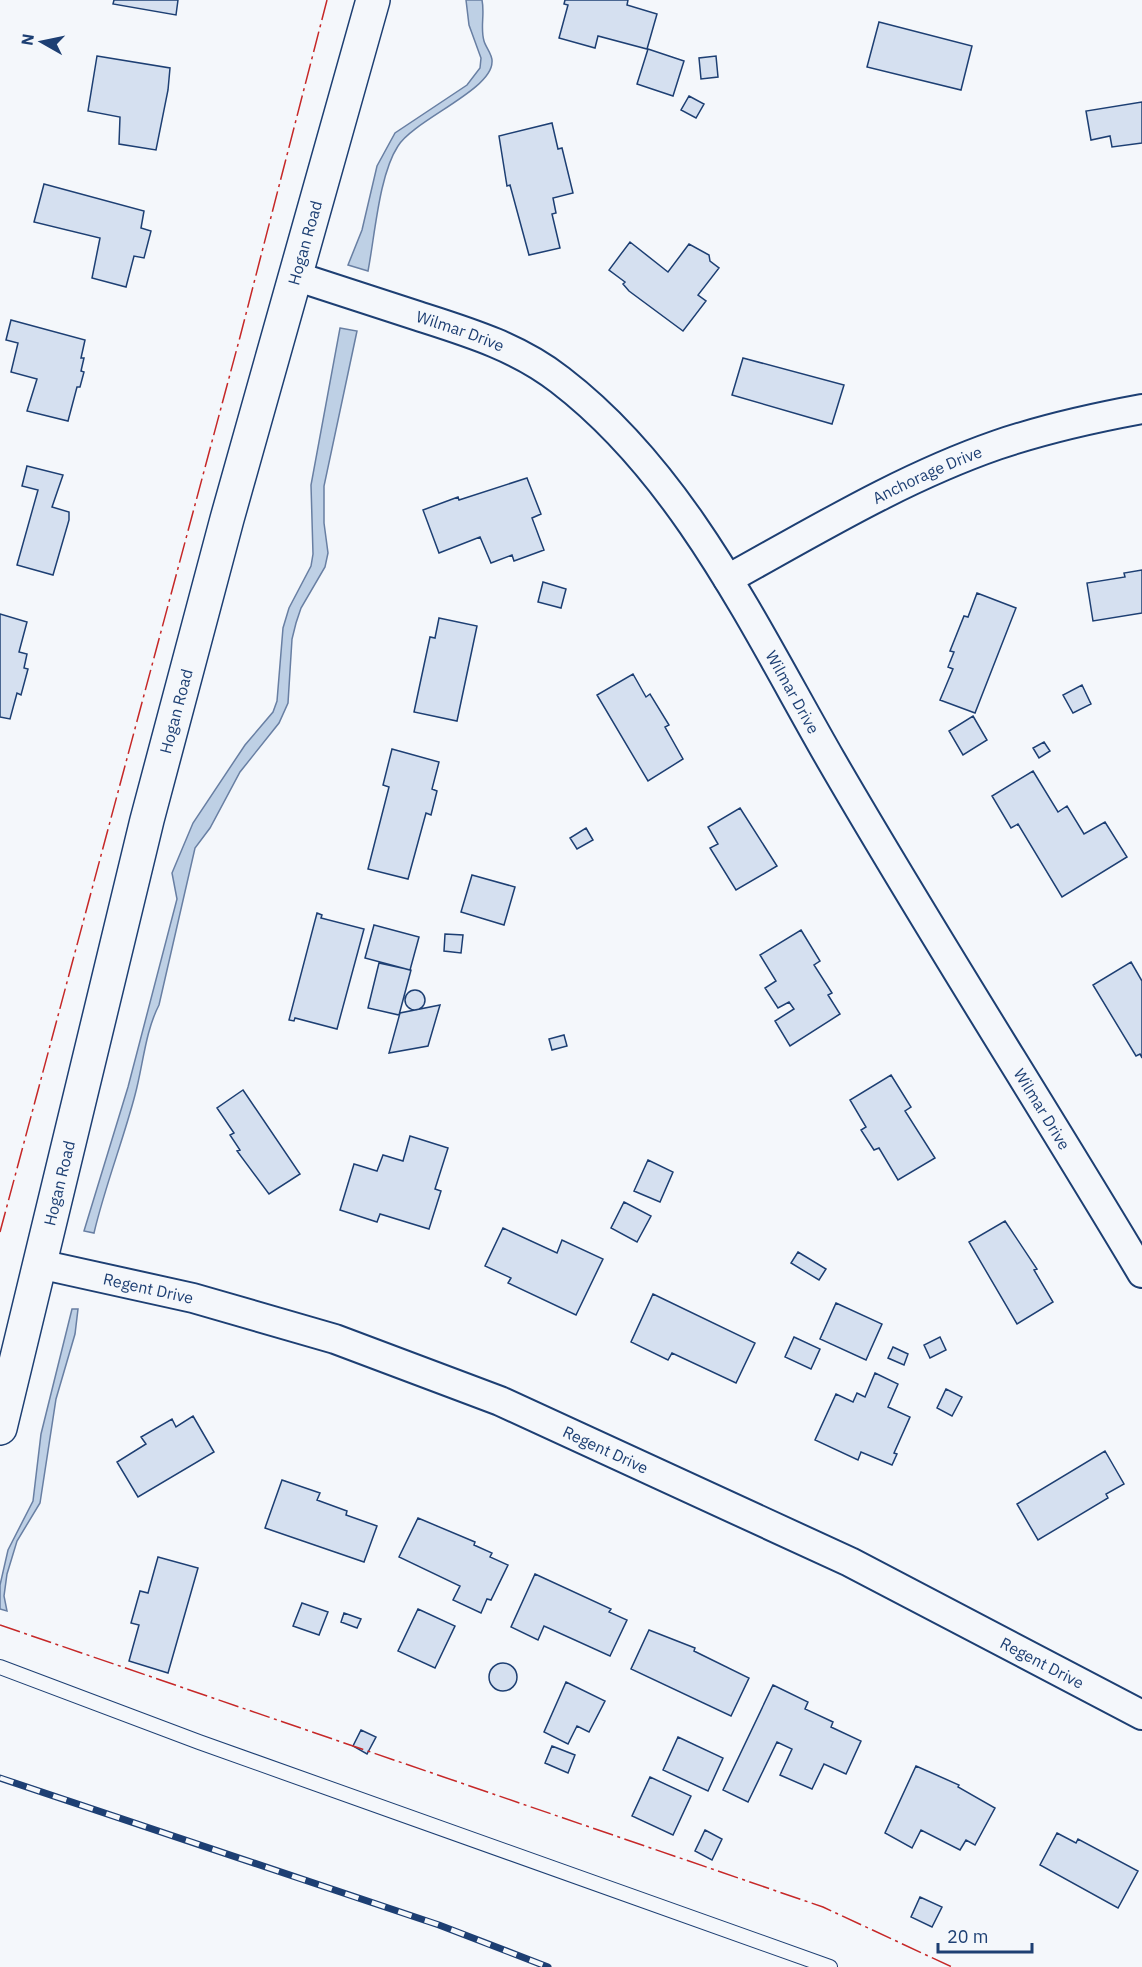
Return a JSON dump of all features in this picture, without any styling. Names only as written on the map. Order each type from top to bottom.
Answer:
[{"type":"street","name":"Hogan Road","points":[[0,1428],[147,820],[209,583],[373,0]]},
{"type":"street","name":"Wilmar Drive","points":[[295,276],[481,336],[522,355],[560,379],[610,425],[638,455],[728,579],[831,760],[1142,1273]]},
{"type":"street","name":"Anchorage Drive","points":[[728,579],[880,495],[961,459],[1041,431],[1142,409]]},
{"type":"street","name":"Regent Drive","points":[[39,1264],[193,1298],[336,1339],[508,1404],[850,1562],[1142,1715]]},
{"type":"lane","points":[[0,1667],[200,1742],[830,1967]]},
{"type":"water","points":[[466,0],[482,0],[483,36],[492,59],[489,73],[466,94],[419,126],[398,146],[386,173],[382,189],[368,271],[348,265],[362,230],[377,166],[395,133],[467,85],[480,68],[481,58],[469,25]]},
{"type":"water","points":[[340,328],[357,331],[324,486],[324,523],[328,553],[325,567],[301,608],[296,623],[292,639],[288,703],[279,723],[240,772],[210,828],[195,848],[159,1005],[147,1038],[130,1112],[94,1233],[84,1231],[128,1087],[177,899],[172,873],[193,823],[245,745],[273,712],[277,701],[283,628],[289,608],[311,566],[313,554],[311,485]]},
{"type":"water","points":[[72,1309],[78,1309],[75,1334],[56,1399],[40,1503],[17,1541],[7,1574],[4,1596],[7,1611],[0,1609],[0,1585],[8,1550],[33,1501],[41,1434]]},
{"type":"building","points":[[114,0],[178,0],[176,15],[113,4]]},
{"type":"building","points":[[565,0],[628,0],[627,5],[657,14],[647,49],[598,36],[595,48],[559,38],[568,5],[564,4]]},
{"type":"building","points":[[879,22],[972,46],[961,90],[867,67]]},
{"type":"building","points":[[648,49],[684,61],[673,96],[637,84]]},
{"type":"building","points":[[97,56],[170,68],[156,150],[119,144],[120,117],[88,111]]},
{"type":"building","points":[[716,56],[718,77],[701,79],[699,58]]},
{"type":"building","points":[[689,96],[704,104],[696,118],[681,110]]},
{"type":"building","points":[[1142,102],[1142,143],[1112,147],[1110,136],[1091,140],[1086,111]]},
{"type":"building","points":[[552,123],[558,149],[562,148],[573,193],[553,198],[556,213],[552,214],[560,248],[529,255],[510,185],[507,186],[499,136]]},
{"type":"building","points":[[44,184],[144,211],[141,228],[151,231],[144,258],[134,256],[126,287],[92,278],[100,238],[34,222]]},
{"type":"building","points":[[630,242],[668,272],[689,244],[709,255],[710,261],[719,268],[698,295],[706,301],[683,331],[629,291],[623,284],[625,282],[609,270]]},
{"type":"building","points":[[11,320],[85,340],[81,358],[84,358],[81,371],[84,372],[80,387],[77,387],[68,421],[27,411],[37,379],[11,372],[18,343],[6,340]]},
{"type":"building","points":[[743,358],[844,385],[832,424],[732,395]]},
{"type":"building","points":[[27,466],[63,475],[52,507],[69,512],[69,520],[53,575],[17,565],[38,490],[22,486]]},
{"type":"building","points":[[527,478],[541,514],[532,518],[544,550],[514,561],[512,555],[491,563],[480,537],[439,553],[423,510],[458,497],[459,500]]},
{"type":"building","points":[[1142,570],[1142,613],[1093,621],[1087,583],[1125,577],[1124,573]]},
{"type":"building","points":[[543,582],[566,589],[561,608],[538,602]]},
{"type":"building","points":[[977,593],[1016,608],[975,713],[940,700],[953,669],[948,667],[954,652],[950,651],[964,616],[968,617]]},
{"type":"building","points":[[0,614],[27,622],[19,652],[27,654],[24,668],[28,669],[21,695],[17,693],[10,719],[0,717]]},
{"type":"building","points":[[439,618],[477,626],[457,721],[414,712],[430,637],[435,638]]},
{"type":"building","points":[[633,674],[646,697],[650,694],[669,725],[665,727],[683,759],[648,781],[597,695]]},
{"type":"building","points":[[1082,685],[1091,704],[1073,713],[1063,695]]},
{"type":"building","points":[[973,716],[987,740],[963,755],[949,731]]},
{"type":"building","points":[[1044,742],[1050,751],[1039,758],[1033,748]]},
{"type":"building","points":[[392,749],[439,762],[432,789],[437,791],[431,815],[426,813],[408,879],[368,869],[389,787],[383,785]]},
{"type":"building","points":[[1033,771],[1058,812],[1067,806],[1084,834],[1105,822],[1127,857],[1062,897],[1018,824],[1011,828],[992,796]]},
{"type":"building","points":[[740,808],[777,866],[736,890],[710,848],[718,844],[708,827]]},
{"type":"building","points":[[586,828],[593,840],[577,849],[570,838]]},
{"type":"building","points":[[472,875],[515,887],[504,925],[461,912]]},
{"type":"building","points":[[317,913],[322,915],[321,918],[364,929],[337,1029],[295,1018],[294,1021],[289,1020]]},
{"type":"building","points":[[374,925],[419,937],[410,970],[365,958]]},
{"type":"building","points":[[801,930],[820,961],[814,965],[832,993],[828,995],[840,1014],[790,1046],[775,1021],[794,1009],[789,1002],[778,1008],[765,988],[776,981],[760,955]]},
{"type":"building","points":[[445,934],[463,935],[461,953],[444,951]]},
{"type":"building","points":[[1131,962],[1142,981],[1142,1058],[1140,1054],[1136,1056],[1093,985]]},
{"type":"building","points":[[379,963],[411,970],[399,1015],[368,1008]]},
{"type":"building","points":[[415,990],[422,993],[425,1000],[422,1007],[415,1010],[408,1007],[405,1000],[408,993]]},
{"type":"building","points":[[440,1005],[428,1046],[389,1053],[400,1013]]},
{"type":"building","points":[[564,1035],[567,1046],[552,1050],[549,1039]]},
{"type":"building","points":[[891,1075],[911,1107],[905,1111],[935,1158],[898,1180],[879,1148],[874,1150],[861,1130],[866,1127],[850,1100]]},
{"type":"building","points":[[243,1090],[300,1174],[269,1194],[237,1151],[240,1150],[230,1135],[234,1133],[217,1108]]},
{"type":"building","points":[[410,1136],[448,1148],[435,1189],[441,1191],[429,1229],[380,1214],[377,1222],[340,1210],[354,1164],[377,1171],[383,1155],[403,1161]]},
{"type":"building","points":[[648,1160],[673,1172],[660,1202],[634,1191]]},
{"type":"building","points":[[624,1202],[651,1216],[637,1242],[611,1228]]},
{"type":"building","points":[[1005,1221],[1037,1269],[1034,1270],[1053,1302],[1017,1324],[969,1242]]},
{"type":"building","points":[[503,1228],[557,1253],[562,1240],[603,1259],[576,1315],[508,1283],[511,1278],[485,1266]]},
{"type":"building","points":[[798,1252],[826,1269],[819,1280],[791,1263]]},
{"type":"building","points":[[653,1294],[755,1343],[736,1383],[672,1353],[668,1360],[631,1342]]},
{"type":"building","points":[[836,1303],[882,1324],[866,1360],[820,1339]]},
{"type":"building","points":[[794,1337],[820,1349],[811,1369],[785,1357]]},
{"type":"building","points":[[940,1337],[946,1350],[930,1358],[924,1345]]},
{"type":"building","points":[[893,1347],[908,1354],[904,1365],[888,1358]]},
{"type":"building","points":[[875,1373],[898,1384],[888,1407],[910,1417],[894,1453],[897,1454],[892,1465],[861,1452],[858,1460],[815,1440],[836,1394],[853,1402],[857,1393],[865,1397]]},
{"type":"building","points":[[946,1389],[962,1397],[952,1416],[937,1408]]},
{"type":"building","points":[[193,1416],[214,1452],[138,1497],[117,1462],[146,1444],[141,1437],[172,1419],[176,1427]]},
{"type":"building","points":[[1105,1451],[1124,1484],[1106,1494],[1108,1498],[1038,1540],[1017,1504]]},
{"type":"building","points":[[282,1480],[320,1493],[317,1500],[347,1511],[346,1515],[377,1526],[364,1562],[265,1528]]},
{"type":"building","points":[[418,1518],[475,1542],[474,1545],[492,1553],[490,1557],[508,1565],[491,1600],[487,1599],[481,1613],[453,1600],[460,1586],[399,1557]]},
{"type":"building","points":[[158,1557],[198,1568],[168,1673],[129,1661],[139,1625],[131,1623],[140,1591],[148,1593]]},
{"type":"building","points":[[535,1574],[611,1609],[609,1612],[627,1620],[610,1656],[544,1626],[538,1640],[511,1627]]},
{"type":"building","points":[[302,1603],[328,1612],[319,1635],[293,1626]]},
{"type":"building","points":[[418,1609],[455,1626],[435,1668],[398,1651]]},
{"type":"building","points":[[344,1613],[361,1619],[357,1628],[341,1622]]},
{"type":"building","points":[[649,1630],[695,1648],[694,1651],[749,1678],[731,1716],[631,1669]]},
{"type":"building","points":[[503,1663],[513,1667],[517,1677],[513,1687],[503,1691],[493,1687],[489,1677],[493,1667]]},
{"type":"building","points":[[566,1682],[605,1701],[589,1732],[577,1726],[568,1744],[544,1732]]},
{"type":"building","points":[[773,1685],[808,1702],[805,1709],[833,1722],[831,1727],[861,1741],[846,1774],[824,1764],[812,1789],[780,1775],[792,1749],[777,1742],[748,1802],[723,1790]]},
{"type":"building","points":[[361,1730],[376,1737],[367,1754],[353,1746]]},
{"type":"building","points":[[678,1737],[723,1758],[708,1791],[663,1770]]},
{"type":"building","points":[[552,1746],[575,1755],[568,1773],[545,1763]]},
{"type":"building","points":[[916,1766],[959,1785],[958,1787],[995,1808],[975,1845],[966,1840],[960,1850],[921,1830],[912,1848],[885,1833]]},
{"type":"building","points":[[650,1777],[691,1796],[673,1835],[632,1816]]},
{"type":"building","points":[[705,1830],[722,1839],[712,1860],[695,1851]]},
{"type":"building","points":[[1057,1833],[1076,1843],[1078,1839],[1138,1871],[1118,1908],[1040,1865]]},
{"type":"building","points":[[920,1897],[942,1907],[932,1927],[911,1917]]},
{"type":"railway","points":[[0,1778],[439,1925],[548,1967]]},
{"type":"power","points":[[0,1232],[240,337],[327,0]]},
{"type":"power","points":[[0,1625],[823,1907],[952,1967]]}]
